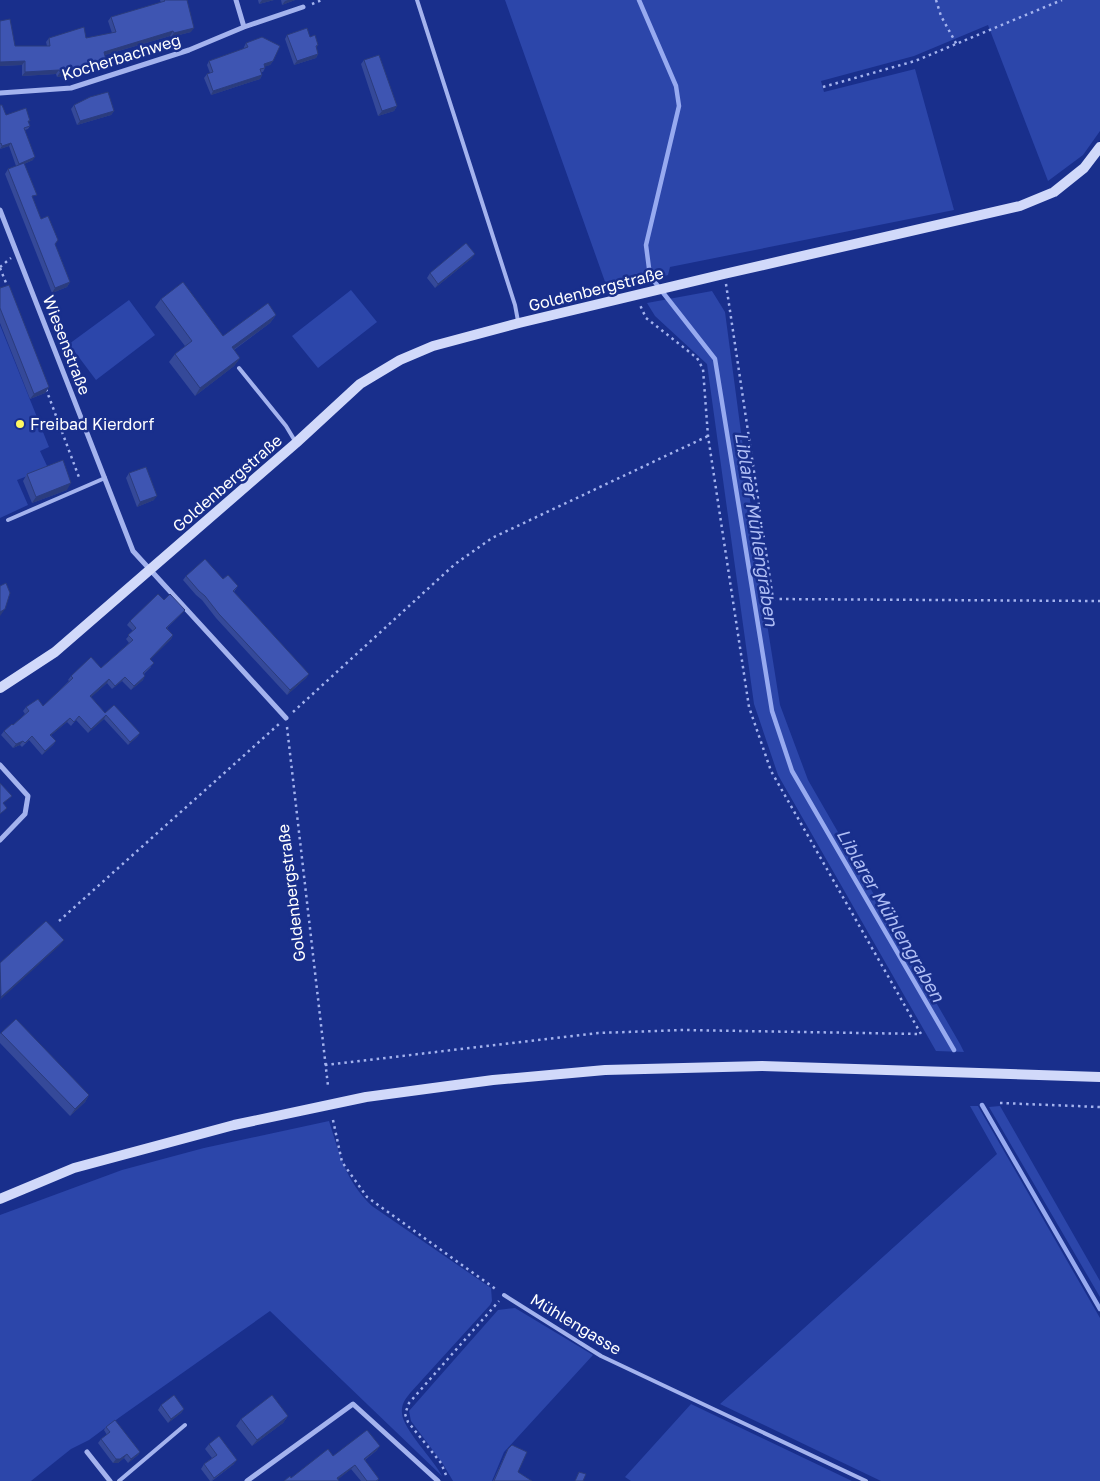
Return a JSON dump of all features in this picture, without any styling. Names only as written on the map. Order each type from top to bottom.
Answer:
[{"type":"street","points":[[236,0],[244,27]]},
{"type":"street","name":"Kocherbachweg","points":[[0,93],[70,88],[189,50],[244,27],[303,7]]},
{"type":"street","name":"Goldenbergstraße","points":[[0,688],[55,652],[296,443],[360,384],[400,360],[433,346],[519,323],[1020,206],[1054,192],[1084,168],[1100,147]]},
{"type":"street","name":"Wiesenstraße","points":[[0,210],[133,551],[151,569]]},
{"type":"street","points":[[151,569],[286,718]]},
{"type":"street","points":[[0,765],[28,796],[25,814],[0,840]]},
{"type":"street","points":[[0,1199],[74,1168],[234,1124],[366,1098],[493,1080],[605,1070],[762,1066],[1100,1076]]},
{"type":"street","points":[[247,1481],[353,1404],[437,1481]]},
{"type":"street","points":[[87,1452],[110,1481]]},
{"type":"lane","points":[[416,0],[512,296],[519,323]]},
{"type":"lane","points":[[240,368],[286,426],[296,443]]},
{"type":"lane","points":[[8,520],[105,478]]},
{"type":"lane","name":"Mühlengasse","points":[[504,1295],[601,1356],[866,1481]]},
{"type":"lane","points":[[119,1481],[185,1425]]},
{"type":"path","points":[[936,0],[941,16],[957,45]]},
{"type":"path","points":[[823,87],[916,61],[1062,0]]},
{"type":"path","points":[[0,268],[10,295]]},
{"type":"path","points":[[724,274],[773,600],[1100,601]]},
{"type":"path","points":[[326,1064],[598,1033],[684,1030],[921,1034],[771,771],[749,707],[708,436],[703,369],[697,358],[646,318],[638,295]]},
{"type":"path","points":[[45,387],[83,488]]},
{"type":"path","points":[[59,921],[455,564],[492,538],[708,436]]},
{"type":"path","name":"Goldenbergstraße","points":[[286,718],[328,1086]]},
{"type":"path","points":[[1000,1103],[1100,1107]]},
{"type":"path","points":[[333,1120],[342,1162],[367,1197],[504,1295],[409,1403],[405,1414],[408,1422],[441,1463],[448,1481]]},
{"type":"shaded area","points":[[505,0],[1100,0],[1100,131],[1083,155],[1048,181],[988,25],[914,56],[821,81],[824,92],[915,69],[954,210],[670,267],[668,275],[609,293]]},
{"type":"shaded area","points":[[351,290],[377,322],[318,368],[292,336]]},
{"type":"shaded area","points":[[712,291],[725,312],[764,605],[780,705],[808,780],[964,1052],[936,1051],[778,775],[754,704],[707,364],[655,316],[647,303]]},
{"type":"shaded area","points":[[129,300],[155,335],[96,380],[69,344]]},
{"type":"shaded area","name":"Freibad Kierdorf","points":[[0,325],[49,447],[40,451],[48,468],[17,480],[28,505],[0,518]]},
{"type":"shaded area","points":[[970,1106],[978,1106],[1100,1318],[1100,1481],[881,1481],[720,1404],[997,1154]]},
{"type":"shaded area","points":[[1000,1106],[1100,1281],[1100,1297],[989,1107]]},
{"type":"shaded area","points":[[329,1121],[349,1177],[355,1187],[372,1206],[491,1288],[492,1301],[490,1305],[411,1392],[402,1407],[403,1419],[407,1427],[442,1476],[270,1311],[89,1440],[71,1449],[31,1481],[0,1481],[0,1215],[122,1170],[204,1148]]},
{"type":"shaded area","points":[[515,1308],[593,1355],[504,1452],[492,1481],[453,1481],[443,1464],[411,1421],[409,1411],[498,1310]]},
{"type":"shaded area","points":[[691,1404],[852,1481],[631,1481],[625,1477]]},
{"type":"building","points":[[164,0],[187,0],[194,28],[174,33],[173,31],[104,52],[107,64],[60,72],[59,70],[25,72],[25,61],[0,62],[0,21],[10,19],[15,46],[50,46],[49,38],[84,27],[86,38],[116,32],[111,17]]},
{"type":"building","points":[[307,28],[310,37],[315,35],[318,54],[297,61],[287,35]]},
{"type":"building","points":[[262,37],[280,46],[273,61],[264,64],[265,68],[260,69],[262,75],[213,91],[207,74],[213,72],[209,61],[248,47],[246,43]]},
{"type":"building","points":[[379,55],[397,106],[382,111],[364,60]]},
{"type":"building","points":[[108,92],[114,111],[80,121],[74,105],[90,97]]},
{"type":"building","points":[[0,105],[2,105],[6,115],[26,108],[30,126],[24,128],[35,157],[19,164],[11,143],[2,146],[0,144]]},
{"type":"building","points":[[24,163],[37,195],[32,196],[41,219],[48,216],[58,240],[55,244],[70,282],[55,288],[8,169]]},
{"type":"building","points":[[466,243],[475,254],[438,284],[430,273]]},
{"type":"building","points":[[183,282],[223,336],[268,303],[276,315],[232,347],[240,358],[200,388],[175,354],[192,341],[161,299]]},
{"type":"building","points":[[9,285],[49,387],[34,394],[0,308],[0,288]]},
{"type":"building","points":[[63,460],[71,483],[36,497],[27,474]]},
{"type":"building","points":[[146,467],[157,496],[140,502],[129,473]]},
{"type":"building","points":[[205,559],[223,579],[228,575],[238,586],[233,591],[309,674],[290,690],[186,576]]},
{"type":"building","points":[[6,583],[10,593],[5,609],[0,612],[0,586]]},
{"type":"building","points":[[158,594],[164,600],[170,594],[185,610],[166,628],[173,635],[150,659],[154,663],[143,673],[145,676],[134,686],[125,677],[115,686],[109,679],[90,696],[105,713],[114,705],[140,733],[130,742],[106,715],[91,729],[79,716],[74,722],[70,718],[50,735],[56,741],[45,751],[32,736],[25,743],[23,741],[16,744],[4,731],[29,711],[26,707],[38,699],[43,706],[73,678],[71,676],[91,657],[101,668],[133,640],[128,635],[136,628],[130,621]]},
{"type":"building","points":[[0,783],[12,796],[3,803],[7,808],[0,814]]},
{"type":"building","points":[[46,921],[64,940],[1,997],[0,963]]},
{"type":"building","points":[[16,1019],[89,1095],[75,1109],[1,1033]]},
{"type":"building","points":[[174,1395],[184,1409],[171,1419],[161,1405]]},
{"type":"building","points":[[272,1395],[288,1416],[257,1440],[241,1419]]},
{"type":"building","points":[[115,1420],[140,1452],[131,1459],[127,1454],[120,1459],[116,1459],[101,1439],[110,1432],[106,1427]]},
{"type":"building","points":[[367,1430],[380,1446],[364,1459],[379,1479],[376,1481],[367,1481],[355,1465],[337,1478],[339,1481],[284,1481],[290,1476],[291,1478],[328,1449],[333,1456]]},
{"type":"building","points":[[219,1436],[237,1460],[214,1478],[204,1464],[217,1455],[209,1444]]},
{"type":"building","points":[[512,1445],[527,1452],[518,1472],[532,1481],[494,1481],[508,1449]]},
{"type":"building","points":[[579,1472],[586,1474],[583,1481],[575,1481]]},
{"type":"waterway","name":"Liblarer Mühlengraben","points":[[639,0],[676,86],[679,106],[646,245],[650,276],[715,359],[772,711],[792,771],[954,1050]]},
{"type":"waterway","name":"Liblarer Mühlengraben","points":[[982,1105],[1100,1309]]},
{"type":"place","name":"Freibad Kierdorf","points":[[20,424]]}]
